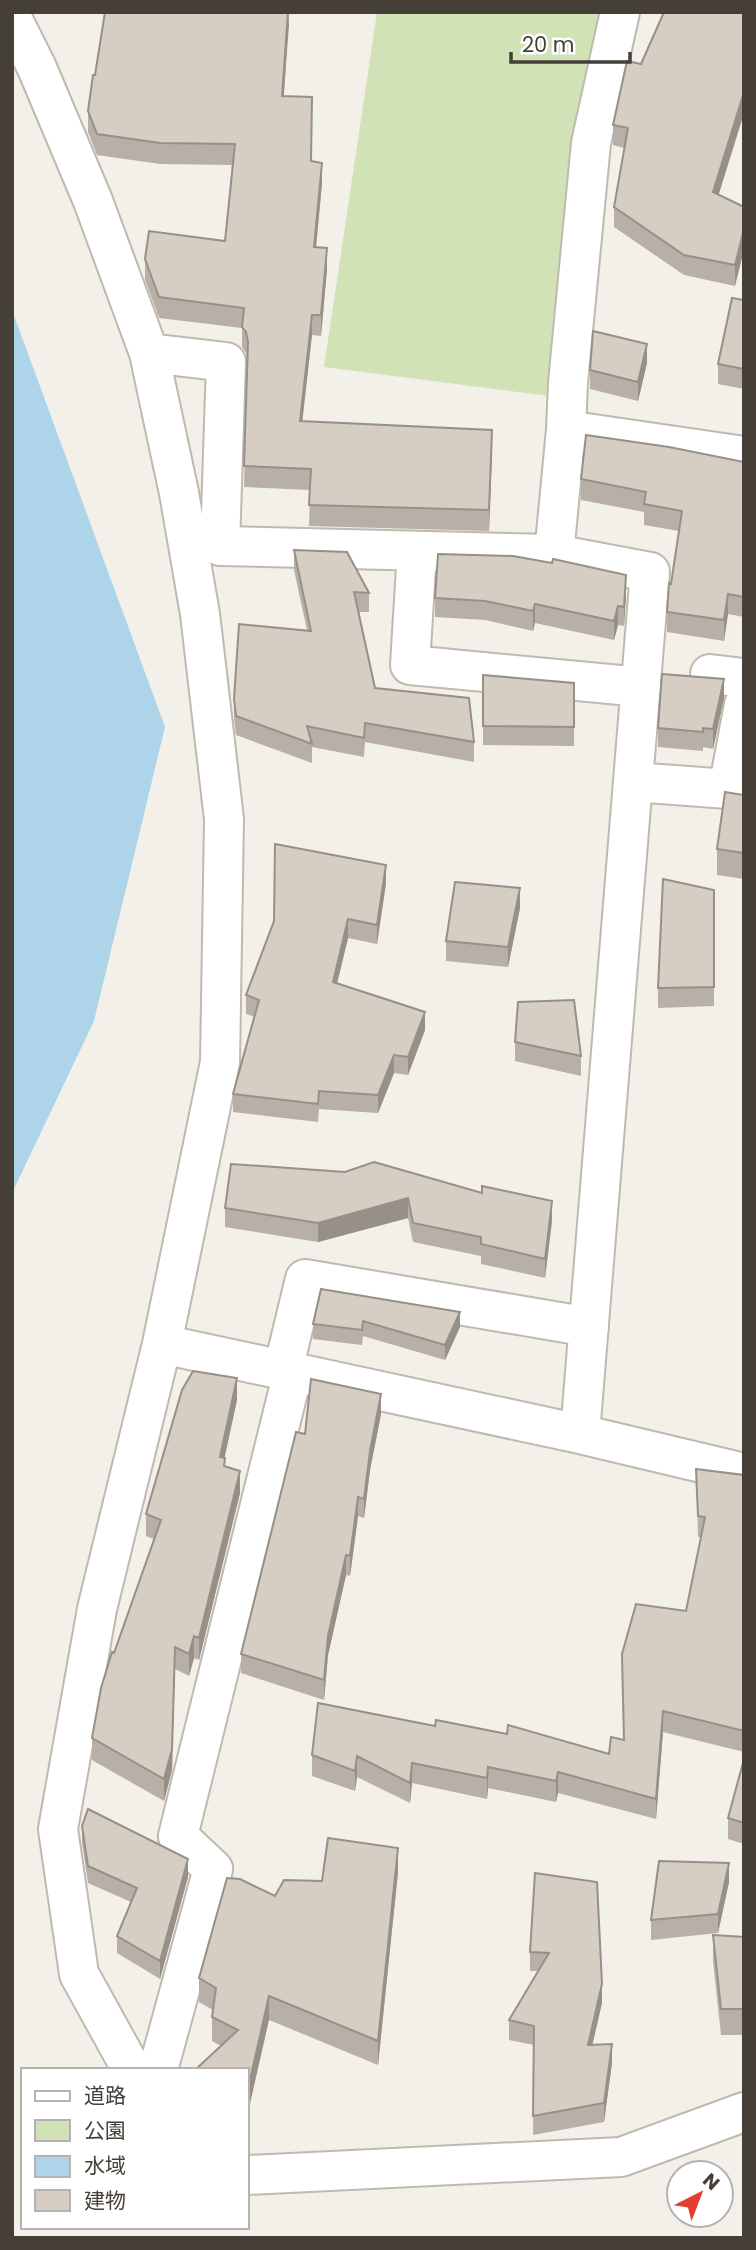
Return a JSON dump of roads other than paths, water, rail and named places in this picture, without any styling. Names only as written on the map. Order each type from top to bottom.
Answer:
[{"type":"street","points":[[554,554],[591,143],[620,12]]},
{"type":"street","points":[[12,18],[37,68],[93,201],[149,352],[179,493],[200,614],[224,819],[220,1062],[162,1344],[97,1609],[58,1829],[79,1974],[131,2068]]},
{"type":"street","points":[[149,352],[226,362],[220,546],[554,554],[650,572],[580,1434]]},
{"type":"street","points":[[566,430],[744,456]]},
{"type":"street","points":[[417,551],[410,665],[641,687]]},
{"type":"street","points":[[634,782],[729,789],[744,705]]},
{"type":"street","points":[[159,2068],[213,1869],[178,1836],[288,1371],[305,1279],[589,1327]]},
{"type":"street","points":[[162,1344],[580,1434],[744,1474]]},
{"type":"street","points":[[248,2175],[621,2157],[744,2112]]},
{"type":"water","points":[[12,310],[165,727],[94,1021],[12,1193]]}]
